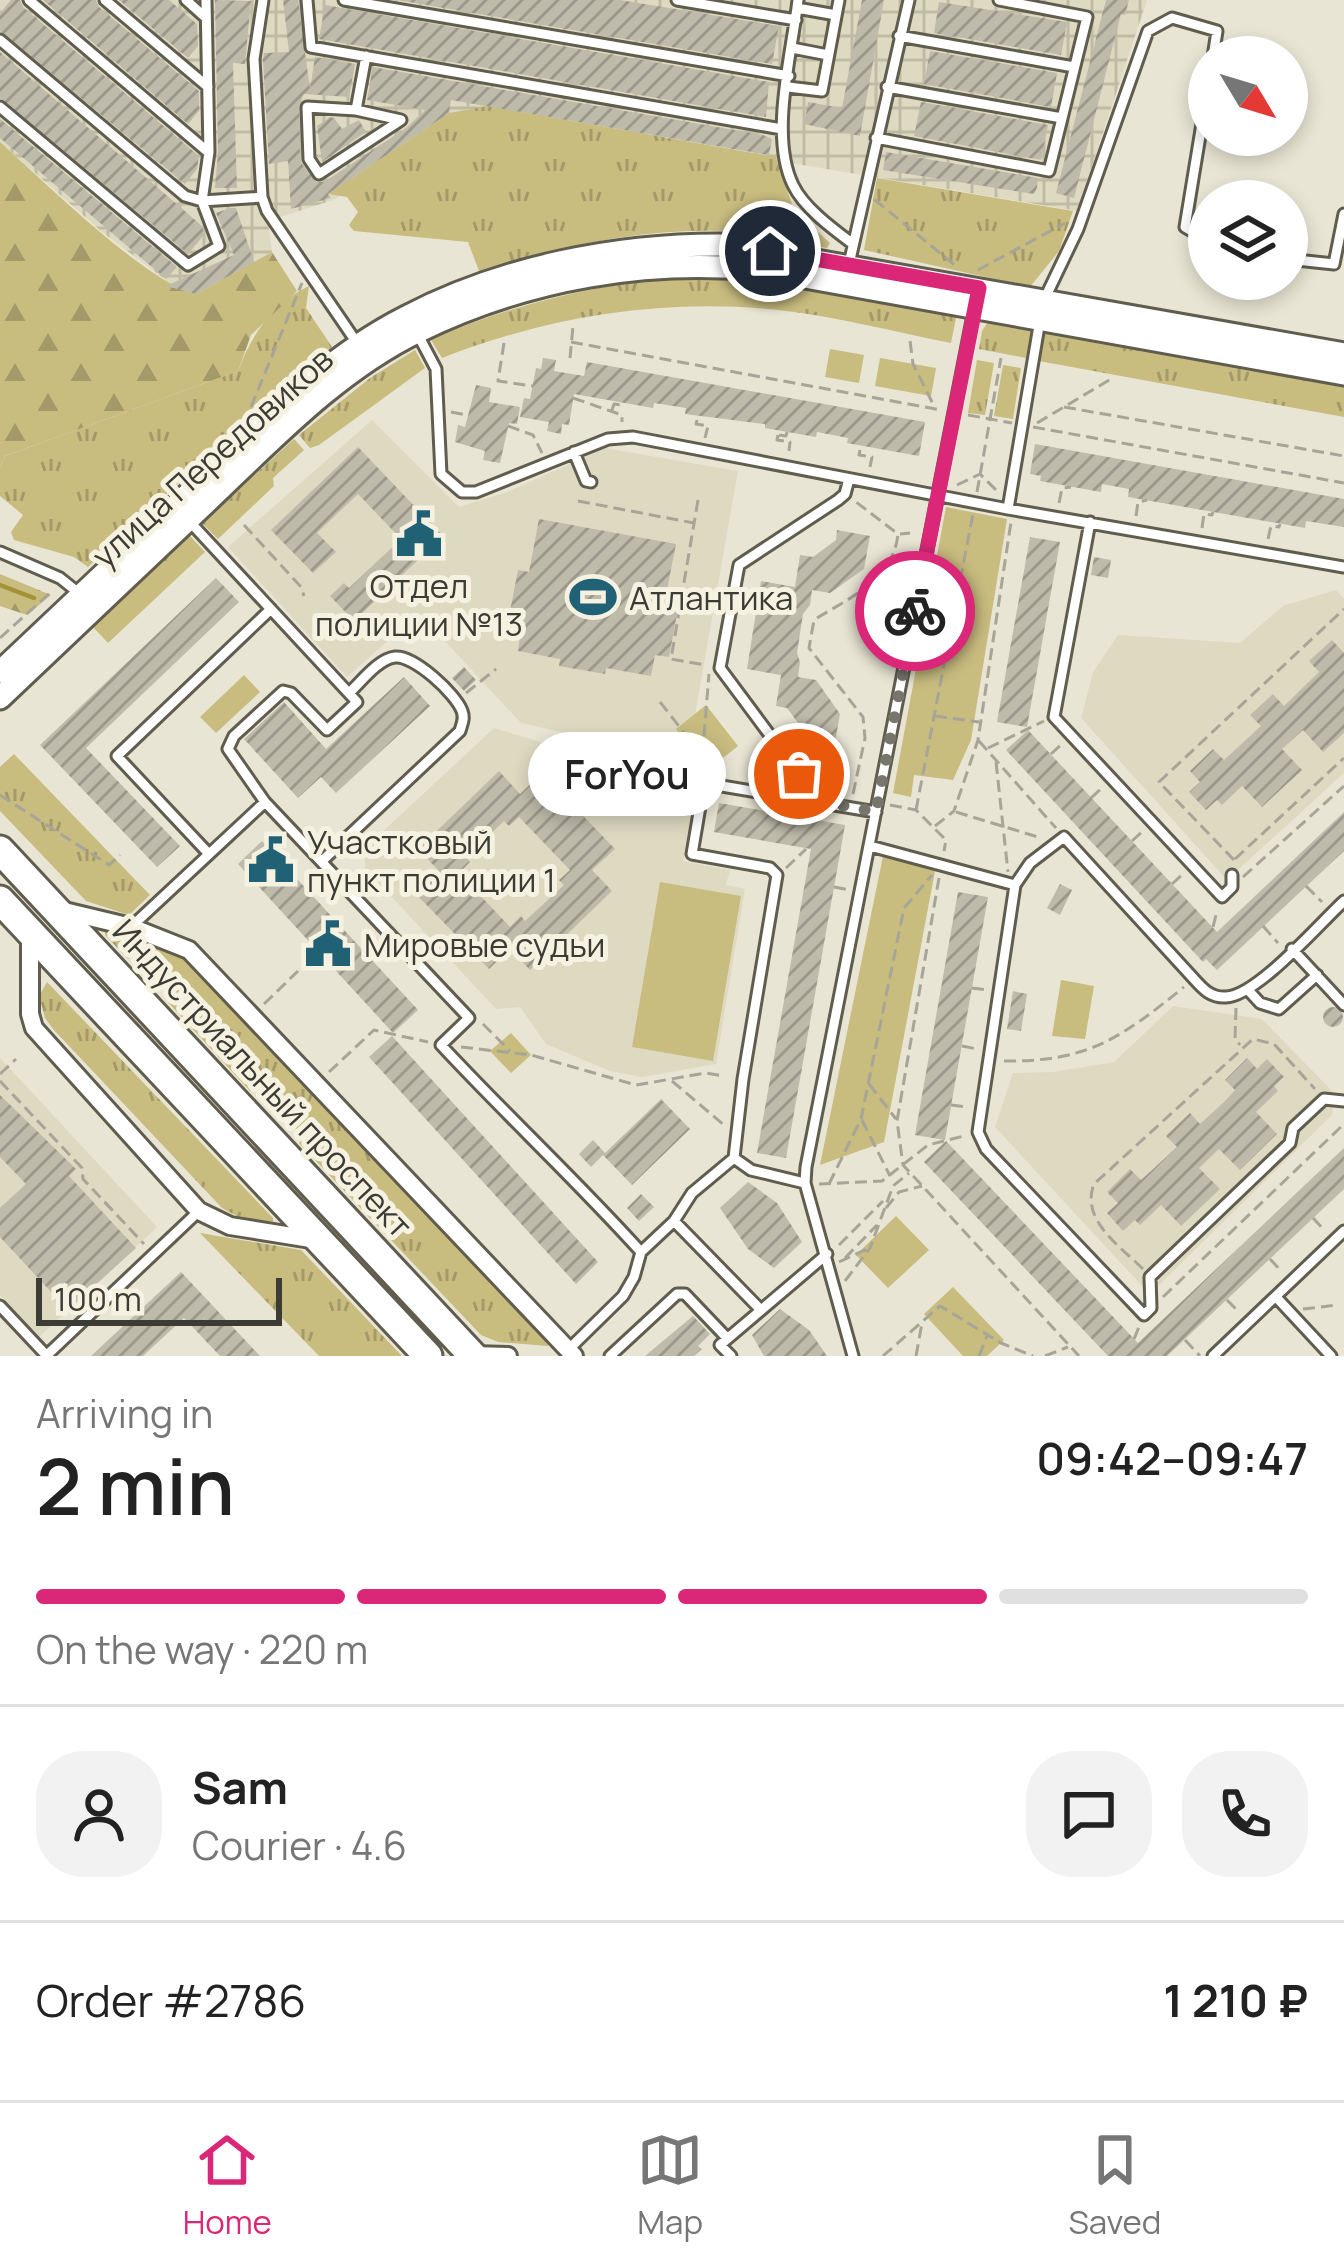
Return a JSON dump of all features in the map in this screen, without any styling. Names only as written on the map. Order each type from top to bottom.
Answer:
[{"type":"main road","name":"Индустриальный проспект","points":[[0,850],[473,1356]]},
{"type":"main road","name":"Индустриальный проспект","points":[[2,906],[428,1356]]},
{"type":"street","name":"улица Передовиков","points":[[0,672],[81,596],[304,411],[363,353],[412,324],[560,281],[644,266],[849,264],[1344,374]]},
{"type":"street","name":"улица Передовиков","points":[[1042,309],[1344,355]]},
{"type":"street","name":"улица Передовиков","points":[[0,698],[81,596]]},
{"type":"street","points":[[55,908],[131,927],[179,944],[198,958],[566,1354]]},
{"type":"street","points":[[30,932],[29,1014],[34,1028],[199,1211],[230,1226],[320,1240]]},
{"type":"street","points":[[473,1356],[508,1356]]},
{"type":"lane","points":[[29,0],[209,152]]},
{"type":"lane","points":[[105,0],[208,87]]},
{"type":"lane","points":[[186,0],[206,18]]},
{"type":"lane","points":[[0,107],[188,265],[219,246],[202,201],[209,152],[206,0]]},
{"type":"lane","points":[[263,0],[254,59],[262,197],[266,211],[363,353]]},
{"type":"lane","points":[[308,0],[310,47],[782,129]]},
{"type":"lane","points":[[344,0],[822,91],[839,0]]},
{"type":"lane","points":[[677,0],[836,15]]},
{"type":"lane","points":[[849,264],[909,0]]},
{"type":"lane","points":[[876,138],[1049,171],[1087,17],[999,0]]},
{"type":"lane","points":[[797,9],[781,142],[794,187],[832,229],[849,264]]},
{"type":"lane","points":[[1007,509],[1026,426],[1042,309],[1082,218],[1148,31],[1172,18],[1217,31],[1216,36]]},
{"type":"lane","points":[[899,36],[1075,67]]},
{"type":"lane","points":[[0,40],[185,196],[202,201],[262,197]]},
{"type":"lane","points":[[792,48],[828,55]]},
{"type":"lane","points":[[356,110],[366,56]]},
{"type":"lane","points":[[886,87],[1062,118]]},
{"type":"lane","points":[[307,107],[356,110],[401,120],[319,174],[309,159],[307,107]]},
{"type":"lane","points":[[1308,262],[1339,264],[1344,214]]},
{"type":"lane","points":[[853,1356],[806,1183],[974,290]]},
{"type":"lane","points":[[412,324],[436,369],[438,462],[449,484],[462,492],[476,492],[622,436],[1344,567]]},
{"type":"lane","points":[[574,452],[586,481],[591,482]]},
{"type":"lane","points":[[805,798],[804,781],[720,668],[739,566],[845,494],[850,479]]},
{"type":"lane","points":[[181,513],[357,702],[327,730],[291,692],[283,692],[233,736],[228,749],[233,762],[469,1018],[441,1045],[519,1129],[555,1157],[641,1252]]},
{"type":"lane","points":[[1090,522],[1054,717],[1222,897],[1232,881]]},
{"type":"lane","points":[[0,552],[81,596]]},
{"type":"lane","points":[[209,854],[117,756],[271,609]]},
{"type":"lane","points":[[322,861],[460,730],[462,711],[420,664],[395,657],[383,661],[349,694]]},
{"type":"lane","points":[[566,1354],[622,1296],[641,1252],[674,1221],[692,1193],[734,1158],[777,875],[770,868],[692,854],[704,783],[850,807],[877,807]]},
{"type":"lane","points":[[131,927],[266,802]]},
{"type":"lane","points":[[1344,901],[1248,990],[1221,998],[1207,993],[1059,840],[1030,863],[1015,885],[978,1132],[986,1149],[1144,1315],[1151,1308],[1150,1277],[1290,1143],[1293,1128],[1324,1099],[1344,1101]]},
{"type":"lane","points":[[870,846],[1015,885]]},
{"type":"lane","points":[[1290,951],[1344,1004]]},
{"type":"lane","points":[[1248,990],[1260,1003],[1280,1010],[1317,975]]},
{"type":"lane","points":[[734,1158],[752,1170],[806,1183]]},
{"type":"lane","points":[[0,1306],[46,1356],[199,1211]]},
{"type":"lane","points":[[674,1221],[759,1308]]},
{"type":"lane","points":[[1213,1356],[1344,1231]]},
{"type":"lane","points":[[731,1356],[720,1345],[826,1254]]},
{"type":"lane","points":[[610,1356],[677,1294],[685,1294],[727,1338]]},
{"type":"lane","points":[[1276,1297],[1331,1356]]},
{"type":"lane","points":[[728,1317],[738,1328]]},
{"type":"path","points":[[864,191],[974,290]]},
{"type":"path","points":[[974,290],[1052,228],[1082,218]]},
{"type":"path","points":[[248,414],[308,270]]},
{"type":"path","points":[[944,272],[974,290]]},
{"type":"path","points":[[570,358],[573,326]]},
{"type":"path","points":[[910,341],[913,364],[935,409]]},
{"type":"path","points":[[504,343],[498,381],[533,386]]},
{"type":"path","points":[[571,343],[1344,483]]},
{"type":"path","points":[[916,810],[1000,358]]},
{"type":"path","points":[[1026,426],[1111,379]]},
{"type":"path","points":[[574,398],[622,416],[622,436]]},
{"type":"path","points":[[611,412],[614,404],[621,406],[622,402]]},
{"type":"path","points":[[1064,406],[1344,456]]},
{"type":"path","points":[[458,413],[467,415]]},
{"type":"path","points":[[703,451],[708,426],[696,424],[705,418]]},
{"type":"path","points":[[508,427],[533,435],[548,463]]},
{"type":"path","points":[[785,467],[790,442],[777,440],[787,432]]},
{"type":"path","points":[[867,482],[872,457],[860,450],[869,447]]},
{"type":"path","points":[[937,495],[980,474]]},
{"type":"path","points":[[933,827],[954,811],[978,740],[1012,518],[1002,496],[980,474]]},
{"type":"path","points":[[1057,517],[1062,488],[1071,487]]},
{"type":"path","points":[[845,494],[898,534],[910,532]]},
{"type":"path","points":[[698,500],[671,659],[710,666],[700,782]]},
{"type":"path","points":[[1133,530],[1138,502],[1147,500]]},
{"type":"path","points":[[578,501],[694,523]]},
{"type":"path","points":[[1199,541],[1204,514],[1213,512]]},
{"type":"path","points":[[1265,553],[1270,526],[1280,524]]},
{"type":"path","points":[[244,525],[304,596]]},
{"type":"path","points":[[850,807],[866,738],[863,717],[809,648],[814,620],[889,568],[898,534]]},
{"type":"path","points":[[0,638],[48,593],[81,596]]},
{"type":"path","points":[[1343,612],[1159,782],[1234,860],[1344,758]]},
{"type":"path","points":[[455,702],[496,669]]},
{"type":"path","points":[[660,702],[702,755]]},
{"type":"path","points":[[934,716],[980,722]]},
{"type":"path","points":[[986,749],[1054,717]]},
{"type":"path","points":[[978,740],[1059,840]]},
{"type":"path","points":[[862,757],[868,761]]},
{"type":"path","points":[[996,760],[1008,873],[1015,885]]},
{"type":"path","points":[[1232,881],[1344,786]]},
{"type":"path","points":[[0,795],[109,865],[120,855]]},
{"type":"path","points":[[877,807],[916,810],[946,840],[897,1121],[903,1165],[1079,1356]]},
{"type":"path","points":[[954,811],[1059,840]]},
{"type":"path","points":[[777,875],[806,849]]},
{"type":"path","points":[[829,1184],[861,1119],[904,908],[942,866]]},
{"type":"path","points":[[1306,886],[1331,913]]},
{"type":"path","points":[[1213,927],[1222,897]]},
{"type":"path","points":[[1263,926],[1290,951]]},
{"type":"path","points":[[262,1005],[298,971]]},
{"type":"path","points":[[991,1060],[1044,1061],[1093,1049],[1126,1033],[1194,979]]},
{"type":"path","points":[[473,1014],[512,1053]]},
{"type":"path","points":[[1235,1015],[1235,1039],[1241,1046]]},
{"type":"path","points":[[328,1074],[374,1030],[441,1045],[531,1055],[636,1085],[706,1073],[723,1076]]},
{"type":"path","points":[[1150,1277],[1094,1218],[1090,1196],[1094,1184],[1253,1039],[1274,1044],[1324,1099]]},
{"type":"path","points":[[16,1058],[0,1078],[82,1168],[82,1179],[154,1254]]},
{"type":"path","points":[[670,1079],[736,1136]]},
{"type":"path","points":[[868,1082],[897,1121]]},
{"type":"path","points":[[275,1113],[309,1091]]},
{"type":"path","points":[[951,1105],[982,1109]]},
{"type":"path","points":[[861,1119],[890,1176]]},
{"type":"path","points":[[1151,1308],[1344,1124]]},
{"type":"path","points":[[806,1183],[882,1181],[928,1145],[978,1132]]},
{"type":"path","points":[[826,1254],[910,1172]]},
{"type":"path","points":[[882,1214],[899,1192],[922,1186]]},
{"type":"path","points":[[836,1291],[870,1248],[888,1195]]},
{"type":"path","points":[[1313,1218],[1334,1241]]},
{"type":"path","points":[[845,1258],[878,1223]]},
{"type":"path","points":[[830,1268],[870,1248]]},
{"type":"path","points":[[1270,1258],[1292,1282]]},
{"type":"path","points":[[1227,1300],[1249,1322]]},
{"type":"path","points":[[1289,1311],[1338,1305]]},
{"type":"path","points":[[883,1356],[940,1306],[1033,1356]]},
{"type":"path","points":[[916,1356],[922,1321]]},
{"type":"path","points":[[979,1356],[987,1335]]},
{"type":"path","points":[[1185,1340],[1200,1356]]},
{"type":"path","points":[[1045,1356],[1070,1347]]},
{"type":"shaded area","points":[[0,0],[1147,0],[1077,211],[468,109],[404,158],[333,200],[268,221],[272,252],[196,294],[179,290],[102,232],[0,142]]},
{"type":"shaded area","points":[[372,420],[459,507],[507,492],[605,448],[738,471],[687,760],[521,723],[419,613],[347,677],[228,547]]},
{"type":"shaded area","points":[[1336,590],[1344,599],[1344,773],[1227,880],[1081,718],[1093,672],[1118,635],[1240,643],[1283,606]]},
{"type":"shaded area","points":[[494,728],[587,756],[699,775],[683,861],[730,870],[726,885],[745,889],[716,1064],[642,1077],[610,1071],[546,1044],[520,1007],[496,1009],[365,868],[365,848]]},
{"type":"shaded area","points":[[1173,1006],[1262,1019],[1335,1094],[1332,1115],[1156,1288],[1144,1288],[995,1127],[1013,1073],[1114,1062]]},
{"type":"shaded area","points":[[0,1058],[157,1227],[39,1337],[0,1295]]},
{"type":"green space","points":[[488,106],[776,157],[794,210],[830,243],[827,248],[738,232],[663,232],[570,247],[479,271],[468,242],[354,231],[349,225],[358,212],[347,197],[328,194],[449,113]]},
{"type":"green space","points":[[0,142],[95,228],[175,286],[196,294],[272,252],[297,291],[251,335],[238,371],[5,456],[0,467]]},
{"type":"green space","points":[[877,178],[1073,211],[1059,251],[1030,287],[864,250]]},
{"type":"green space","points":[[689,275],[735,276],[957,313],[951,343],[843,320],[735,307],[649,309],[565,321],[442,358],[431,340],[557,297]]},
{"type":"green space","points":[[309,286],[306,308],[332,347],[280,388],[88,567],[74,557],[14,540],[11,532],[23,515],[0,496],[5,456],[238,371],[265,321]]},
{"type":"green space","points":[[990,319],[1032,326],[1026,358],[979,349]]},
{"type":"green space","points":[[1045,330],[1344,384],[1344,417],[1039,361]]},
{"type":"green space","points":[[830,349],[864,355],[859,383],[825,377]]},
{"type":"green space","points":[[415,350],[425,368],[319,445],[310,448],[299,435],[370,378]]},
{"type":"green space","points":[[880,358],[936,368],[931,396],[875,386]]},
{"type":"green space","points":[[977,360],[994,363],[985,415],[968,413]]},
{"type":"green space","points":[[1003,365],[1021,368],[1013,419],[994,416]]},
{"type":"green space","points":[[294,439],[304,450],[218,539],[202,523]]},
{"type":"green space","points":[[946,507],[1007,519],[971,740],[953,780],[914,775],[911,797],[893,793]]},
{"type":"green space","points":[[189,535],[205,552],[108,643],[92,626]]},
{"type":"green space","points":[[0,574],[51,595],[27,615],[0,606]]},
{"type":"green space","points":[[244,675],[260,692],[216,733],[200,717]]},
{"type":"green space","points":[[706,705],[738,746],[708,770],[676,729]]},
{"type":"green space","points":[[14,754],[150,895],[129,915],[86,901],[0,811],[0,767]]},
{"type":"green space","points":[[883,856],[935,871],[884,1142],[820,1165]]},
{"type":"green space","points":[[660,882],[741,896],[713,1061],[632,1047]]},
{"type":"green space","points":[[110,928],[171,951],[193,966],[548,1346],[498,1342],[481,1335],[299,1143],[304,1137],[255,1087],[250,1091],[164,998],[169,993],[134,955],[128,959],[105,935]]},
{"type":"green space","points":[[1061,980],[1094,986],[1085,1039],[1052,1036]]},
{"type":"green space","points":[[47,982],[273,1222],[240,1218],[222,1208],[53,1029],[39,996]]},
{"type":"green space","points":[[511,1033],[531,1055],[511,1073],[490,1051]]},
{"type":"green space","points":[[896,1216],[929,1250],[888,1288],[856,1255]]},
{"type":"green space","points":[[200,1233],[301,1250],[402,1356],[319,1356]]},
{"type":"green space","points":[[953,1287],[1004,1340],[987,1356],[963,1356],[924,1314]]},
{"type":"building","points":[[11,0],[20,0],[199,156],[197,169],[185,184],[0,31],[0,13]]},
{"type":"building","points":[[43,0],[96,0],[199,91],[199,111],[188,124]]},
{"type":"building","points":[[119,0],[169,0],[197,24],[198,46],[188,58]]},
{"type":"building","points":[[215,0],[251,1],[245,64],[233,63],[237,188],[215,188]]},
{"type":"building","points":[[283,0],[298,0],[310,89],[315,57],[355,64],[349,97],[304,94],[299,104],[300,161],[316,182],[324,182],[406,128],[425,110],[367,100],[373,67],[763,135],[772,139],[769,155],[451,100],[449,113],[328,194],[331,198],[291,209],[288,161],[269,164],[263,59],[264,53],[289,52]]},
{"type":"building","points":[[397,0],[620,0],[779,26],[772,64]]},
{"type":"building","points":[[862,0],[884,0],[860,136],[804,124],[808,102],[842,108]]},
{"type":"building","points":[[1106,0],[1129,0],[1125,15],[1121,14],[1074,198],[1056,193]]},
{"type":"building","points":[[939,2],[1067,22],[1061,55],[934,33]]},
{"type":"building","points":[[325,5],[769,82],[766,117],[319,39]]},
{"type":"building","points":[[930,51],[1057,73],[1051,107],[924,84]]},
{"type":"building","points":[[0,52],[201,225],[205,234],[188,254],[0,98]]},
{"type":"building","points":[[921,102],[1048,125],[1041,160],[914,136]]},
{"type":"building","points":[[330,117],[342,129],[359,120],[366,132],[322,162],[317,126]]},
{"type":"building","points":[[0,119],[177,267],[166,279],[0,138]]},
{"type":"building","points":[[886,152],[1038,178],[1037,188],[1034,194],[883,170]]},
{"type":"building","points":[[236,208],[254,262],[196,294],[166,286],[234,255],[216,213]]},
{"type":"building","points":[[543,358],[556,360],[554,371],[584,376],[587,362],[925,422],[919,456],[847,443],[848,438],[817,432],[816,437],[765,428],[765,424],[685,414],[686,408],[654,403],[653,408],[574,394],[569,425],[562,424],[561,434],[547,431],[549,422],[520,417]]},
{"type":"building","points":[[476,385],[491,388],[489,402],[520,407],[517,424],[509,423],[500,463],[483,460],[485,451],[455,442],[458,425],[465,427]]},
{"type":"building","points":[[1035,444],[1344,499],[1344,527],[1306,521],[1305,528],[1128,497],[1129,489],[1102,484],[1101,492],[1040,481],[1041,476],[1030,474]]},
{"type":"building","name":"Отдел полиции №13","points":[[358,447],[443,536],[354,621],[330,596],[344,583],[349,588],[401,539],[358,494],[317,533],[336,552],[313,573],[271,530]]},
{"type":"building","name":"Атлантика","points":[[539,519],[676,544],[666,595],[680,598],[669,657],[655,655],[651,676],[559,666],[560,659],[518,651],[521,629],[507,627],[518,570],[529,572]]},
{"type":"building","points":[[837,530],[870,536],[864,569],[830,593],[812,590],[797,653],[798,677],[816,680],[840,714],[834,748],[803,742],[804,731],[787,708],[776,706],[781,675],[747,669],[761,581],[795,587],[800,555],[813,557],[836,540]]},
{"type":"building","points":[[1030,537],[1060,542],[1027,727],[997,722]]},
{"type":"building","points":[[1094,557],[1111,560],[1108,578],[1091,575]]},
{"type":"building","points":[[216,578],[239,602],[86,748],[180,846],[157,867],[40,745]]},
{"type":"building","points":[[1332,640],[1344,653],[1344,733],[1323,752],[1303,730],[1282,749],[1302,770],[1262,807],[1242,786],[1222,805],[1217,800],[1206,810],[1189,792],[1200,782],[1190,771],[1213,749],[1224,760],[1261,726],[1250,715],[1273,694],[1284,706],[1319,672],[1309,661]]},
{"type":"building","points":[[464,667],[476,680],[464,691],[452,678]]},
{"type":"building","points":[[404,677],[430,706],[336,793],[321,777],[298,798],[244,739],[284,702],[326,749]]},
{"type":"building","points":[[1028,730],[1217,932],[1344,812],[1344,851],[1217,970],[1206,959],[1203,962],[1006,750]]},
{"type":"building","points":[[499,771],[520,794],[542,773],[615,849],[592,870],[612,891],[530,970],[510,949],[489,969],[415,893],[439,871],[418,849]],"holes":[[[519,817],[570,870],[559,880],[564,885],[525,921],[521,916],[510,927],[459,873],[470,862],[466,857],[504,821],[509,826]]]},
{"type":"building","points":[[719,803],[845,825],[786,1158],[757,1153],[811,849],[714,832]]},
{"type":"building","points":[[262,841],[418,1010],[393,1033],[238,864]]},
{"type":"building","points":[[1060,884],[1072,890],[1060,915],[1047,908]]},
{"type":"building","points":[[958,892],[988,897],[945,1140],[915,1135]]},
{"type":"building","points":[[1013,991],[1027,994],[1021,1031],[1007,1029]]},
{"type":"building","points":[[1333,1007],[1343,1017],[1333,1027],[1323,1017]]},
{"type":"building","points":[[392,1036],[598,1262],[576,1284],[369,1057]]},
{"type":"building","points":[[1247,1058],[1257,1069],[1267,1059],[1284,1077],[1274,1086],[1278,1091],[1256,1112],[1277,1134],[1240,1170],[1219,1149],[1199,1168],[1220,1189],[1181,1226],[1161,1205],[1140,1225],[1135,1220],[1123,1231],[1107,1213],[1118,1203],[1107,1192],[1130,1169],[1141,1180],[1177,1147],[1166,1136],[1190,1113],[1200,1124],[1224,1102],[1235,1090],[1225,1080]]},
{"type":"building","points":[[0,1095],[76,1169],[69,1176],[136,1248],[68,1310],[0,1237],[0,1208],[26,1184],[0,1157]]},
{"type":"building","points":[[661,1099],[690,1129],[632,1185],[603,1155]]},
{"type":"building","points":[[593,1140],[605,1153],[591,1167],[579,1154]]},
{"type":"building","points":[[946,1141],[1138,1343],[1344,1148],[1344,1189],[1167,1356],[1108,1356],[924,1162]]},
{"type":"building","points":[[748,1182],[777,1203],[802,1242],[774,1268],[748,1249],[720,1208]]},
{"type":"building","points":[[641,1194],[654,1207],[639,1221],[627,1208]]},
{"type":"building","points":[[181,1272],[260,1356],[220,1356],[184,1318],[143,1356],[91,1356]]},
{"type":"building","points":[[780,1309],[809,1330],[827,1356],[764,1356],[752,1335]]},
{"type":"building","points":[[693,1316],[710,1334],[694,1356],[645,1356]]},
{"type":"waterway","points":[[0,585],[34,598]]},
{"type":"way so far","points":[[799,774],[805,798],[876,812],[915,611]]},
{"type":"place","name":"Отдел полиции №13","points":[[419,534]]},
{"type":"place","name":"Атлантика","points":[[593,597]]},
{"type":"place","name":"ForYou","points":[[799,774]]},
{"type":"place","name":"Участковый пункт полиции 1","points":[[271,860]]},
{"type":"place","name":"Мировые судьи","points":[[328,944]]},
{"type":"route","points":[[770,251],[979,288],[915,611]]}]
